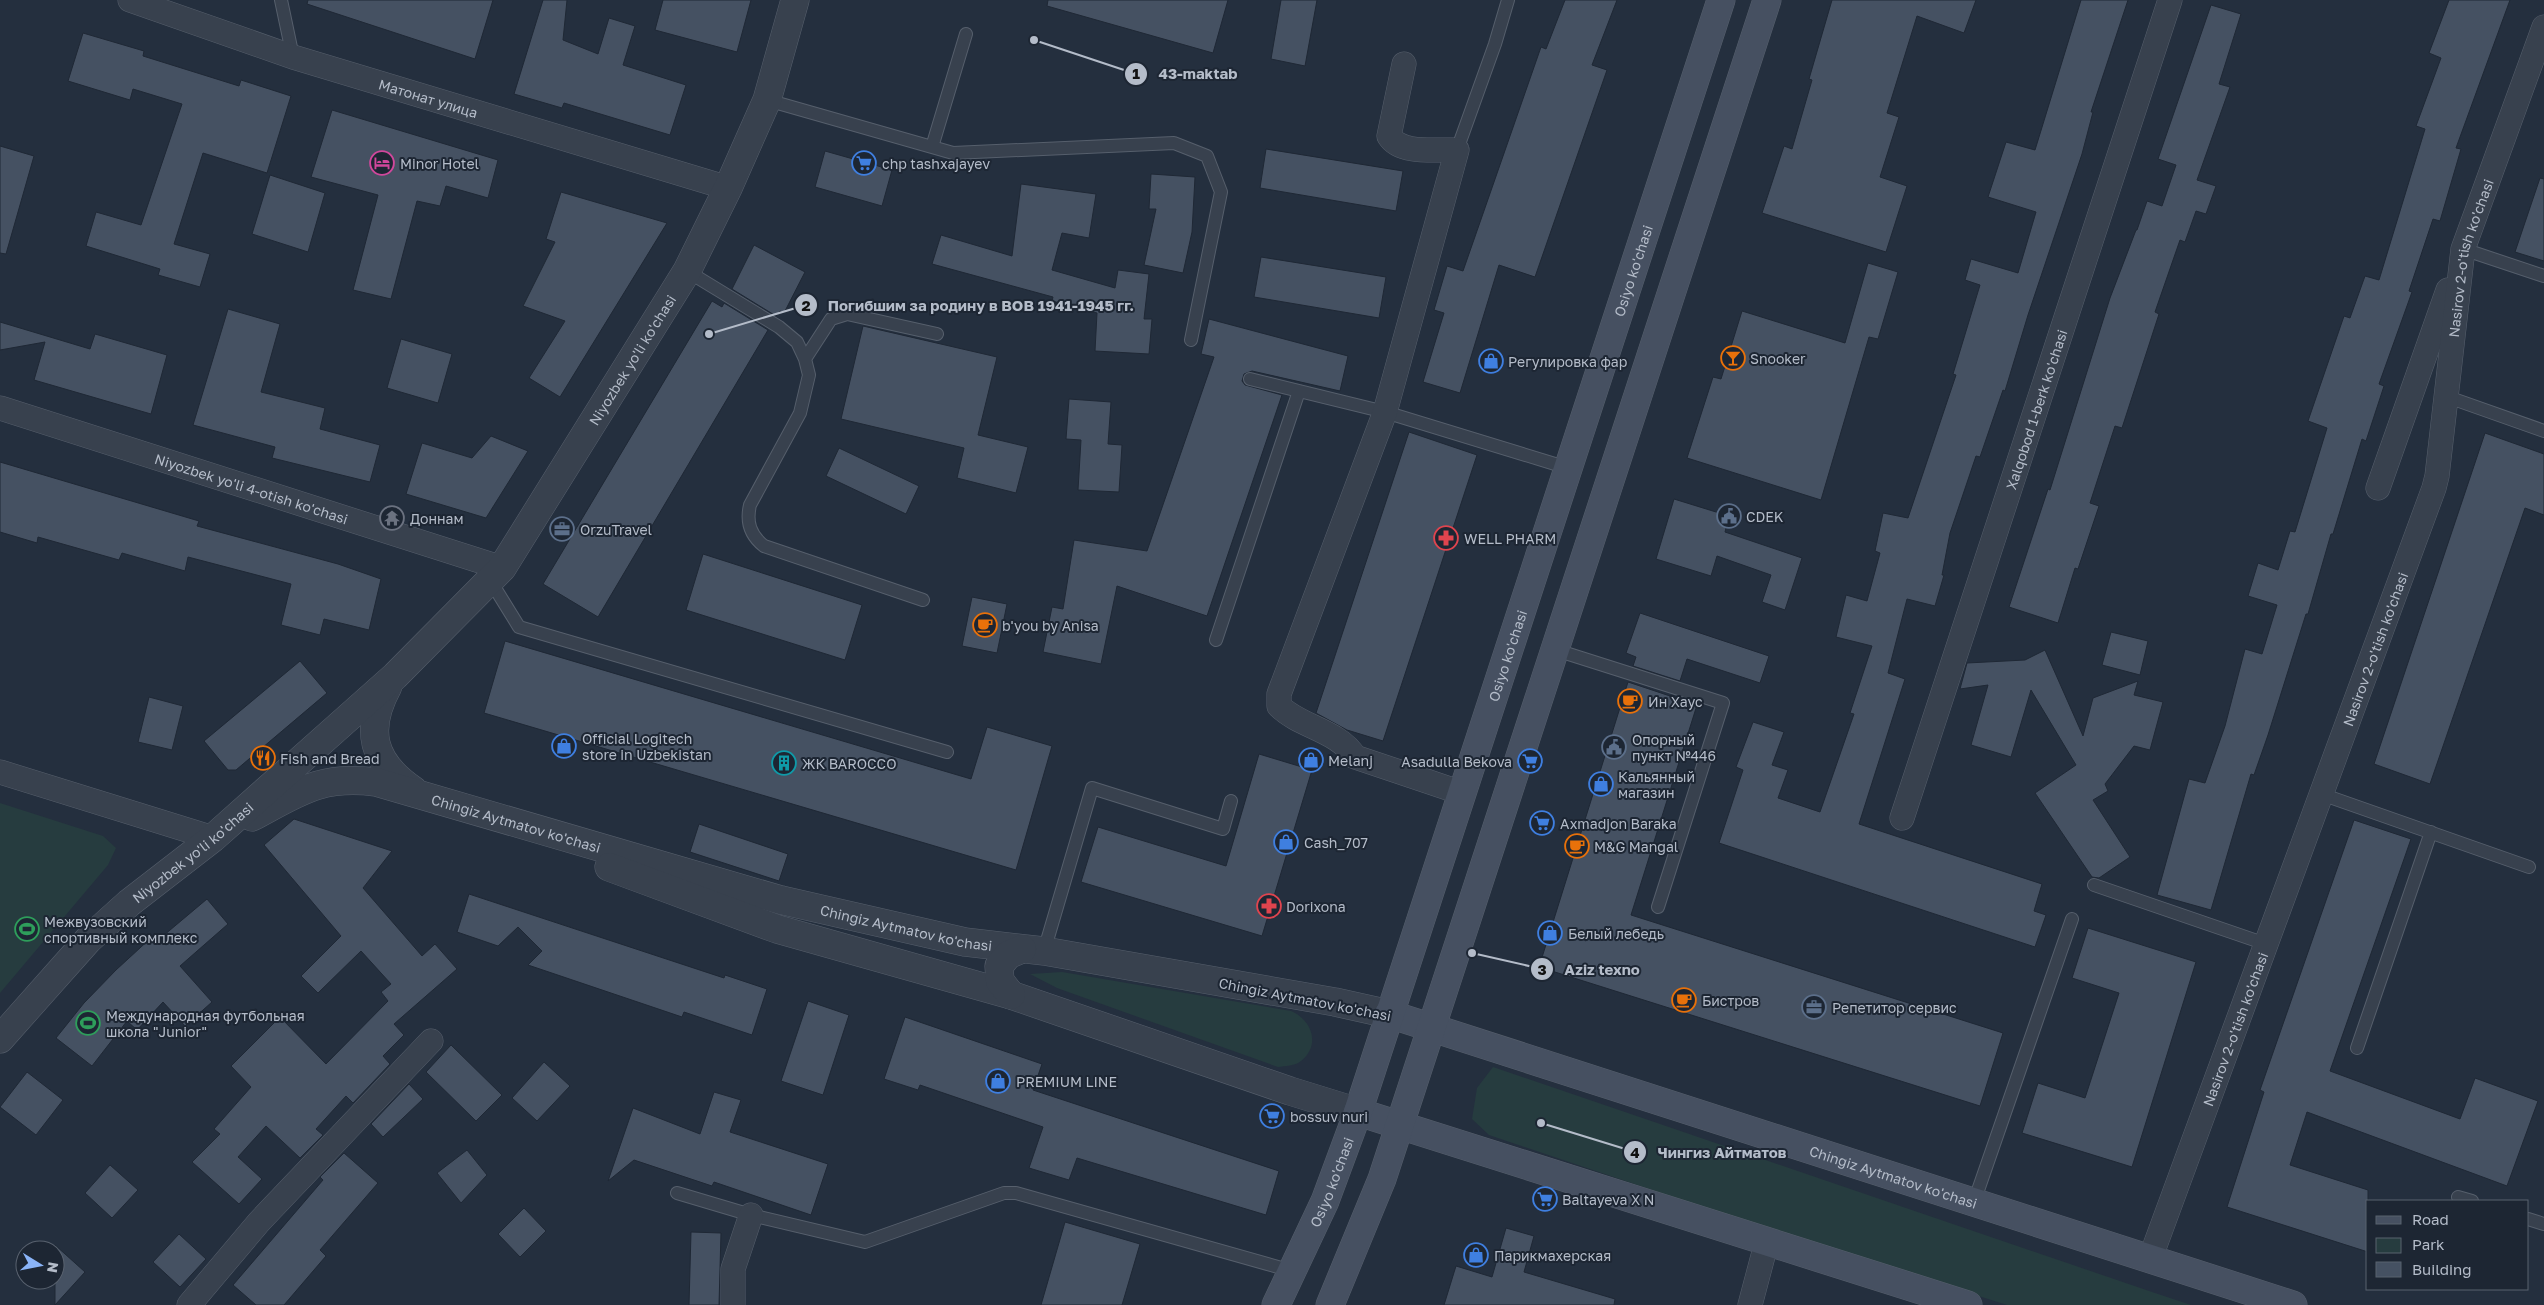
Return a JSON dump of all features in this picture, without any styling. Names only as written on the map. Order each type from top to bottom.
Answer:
[{"type":"main road","name":"Osiyo ko'chasi","points":[[1276,1305],[1328,1193],[1358,1112],[1721,0]]},
{"type":"main road","points":[[1330,1305],[1358,1242],[1433,1027],[1768,0]]},
{"type":"main road","name":"Chingiz Aytmatov ko'chasi","points":[[1389,1014],[2293,1305]]},
{"type":"main road","name":"Chingiz Aytmatov ko'chasi","points":[[1358,1112],[1968,1305]]},
{"type":"street","name":"Матонат улица","points":[[130,0],[293,57],[728,188]]},
{"type":"street","name":"Niyozbek yo'li ko'chasi","points":[[0,1038],[88,940],[143,892],[213,838],[395,676],[496,574],[687,272],[728,188],[766,100],[795,0]]},
{"type":"street","name":"Xalqobod 1-berk ko'chasi","points":[[1902,818],[2170,0]]},
{"type":"street","name":"Nasirov 2-o'tish ko'chasi","points":[[2150,1259],[2434,488],[2437,476],[2463,249],[2544,27]]},
{"type":"street","points":[[1404,64],[1389,136],[1394,144],[1403,148],[1457,150],[1385,412],[1279,694],[1279,706],[1289,716],[1347,745],[1355,756],[1462,793]]},
{"type":"street","points":[[2378,488],[2463,249]]},
{"type":"street","name":"Niyozbek yo'li 4-otish ko'chasi","points":[[0,408],[496,574]]},
{"type":"street","name":"Niyozbek yo'li ko'chasi","points":[[395,676],[377,708],[374,737],[378,754],[386,767],[416,793]]},
{"type":"street","points":[[0,772],[213,838]]},
{"type":"street","name":"Chingiz Aytmatov ko'chasi","points":[[213,838],[311,786],[324,783],[363,781],[416,793],[781,900],[965,942],[1033,950],[1335,1002],[1389,1014]]},
{"type":"street","name":"Chingiz Aytmatov ko'chasi","points":[[416,793],[675,893],[777,929],[1011,995],[1280,1088],[1358,1112]]},
{"type":"street","points":[[1011,995],[1000,981],[999,966],[1008,955],[1033,950]]},
{"type":"street","points":[[189,1305],[259,1222],[431,1041]]},
{"type":"street","points":[[732,1305],[733,1269],[751,1215]]},
{"type":"street","points":[[1750,1305],[1767,1241]]},
{"type":"lane","points":[[281,0],[293,57]]},
{"type":"lane","points":[[1457,150],[1495,44],[1508,0]]},
{"type":"lane","points":[[932,147],[966,34]]},
{"type":"lane","points":[[766,100],[953,153],[1174,143],[1207,156],[1220,192],[1191,340]]},
{"type":"lane","points":[[2463,249],[2544,276]]},
{"type":"lane","points":[[687,272],[779,327],[797,342],[806,359],[809,376],[800,413],[750,505],[747,516],[755,539],[764,546],[923,600]]},
{"type":"lane","points":[[806,359],[832,319],[847,314],[937,334]]},
{"type":"lane","points":[[1250,378],[1385,412],[1568,468]]},
{"type":"lane","points":[[1216,640],[1299,391]]},
{"type":"lane","points":[[2445,396],[2544,431]]},
{"type":"lane","points":[[496,574],[520,627],[947,752]]},
{"type":"lane","points":[[1556,650],[1723,703],[1658,907]]},
{"type":"lane","points":[[1033,950],[1092,788],[1223,829],[1230,801]]},
{"type":"lane","points":[[2321,794],[2529,867]]},
{"type":"lane","points":[[2357,1048],[2431,832]]},
{"type":"lane","points":[[2094,886],[2266,944]]},
{"type":"lane","points":[[1974,1202],[2072,919]]},
{"type":"lane","points":[[678,1192],[751,1215],[865,1242],[1004,1193],[1016,1193],[1292,1271]]},
{"type":"lane","points":[[2458,1197],[2468,1200]]},
{"type":"lane","points":[[2529,1219],[2544,1224]]},
{"type":"green space","name":"Межвузовский спортивный комплекс","points":[[0,803],[103,836],[116,848],[108,865],[0,993]]},
{"type":"green space","points":[[1062,972],[1291,1011],[1304,1020],[1309,1027],[1312,1041],[1311,1048],[1299,1063],[1278,1067],[1057,988],[1030,974]]},
{"type":"green space","points":[[1493,1067],[2191,1305],[2007,1305],[1753,1224],[1489,1135],[1472,1119],[1477,1088]]},
{"type":"building","points":[[308,0],[493,0],[475,59],[307,4]]},
{"type":"building","points":[[543,0],[567,0],[563,40],[598,54],[609,18],[635,26],[623,65],[686,85],[670,135],[564,103],[562,108],[514,94]]},
{"type":"building","points":[[663,0],[751,0],[737,52],[655,30]]},
{"type":"building","points":[[1048,0],[1228,0],[1213,53],[1047,6]]},
{"type":"building","points":[[1281,0],[1317,0],[1305,66],[1271,59]]},
{"type":"building","points":[[1565,0],[1617,0],[1592,65],[1607,70],[1535,277],[1499,265],[1460,393],[1423,382],[1444,313],[1434,310],[1447,266],[1463,271],[1541,47],[1546,49]]},
{"type":"building","points":[[1832,0],[1976,0],[1964,33],[1917,16],[1887,113],[1899,117],[1880,177],[1907,186],[1886,252],[1762,213],[1784,146],[1792,149],[1812,80],[1809,79]]},
{"type":"building","points":[[2081,0],[2128,0],[2091,112],[2093,112],[2082,154],[2028,315],[2005,391],[2003,390],[1980,457],[1976,456],[1950,533],[1942,575],[1944,575],[1935,606],[1907,599],[1888,673],[1905,679],[1859,824],[2042,884],[2034,911],[2046,915],[2035,947],[1719,843],[1743,770],[1736,767],[1753,722],[1784,732],[1772,765],[1788,770],[1778,798],[1820,812],[1854,714],[1850,713],[1872,646],[1836,637],[1846,595],[1867,601],[1880,553],[1875,551],[1883,513],[1908,518],[1956,375],[1953,374],[1980,285],[1965,280],[1971,259],[2018,273],[2036,212],[1988,197],[2006,142],[2035,150]]},
{"type":"building","points":[[2449,0],[2510,0],[2456,148],[2461,149],[2440,221],[2433,219],[2409,291],[2412,292],[2379,384],[2384,386],[2366,441],[2362,439],[2333,534],[2331,534],[2308,614],[2306,614],[2268,735],[2254,775],[2251,774],[2211,910],[2157,895],[2189,779],[2205,783],[2225,726],[2245,649],[2262,654],[2277,605],[2248,596],[2258,563],[2278,570],[2290,531],[2295,532],[2327,428],[2308,421],[2344,316],[2350,318],[2365,276],[2379,280],[2425,129],[2416,126],[2441,58],[2429,53]]},
{"type":"building","points":[[2211,5],[2241,14],[2219,84],[2230,87],[2197,180],[2216,186],[2206,214],[2196,211],[2185,242],[2180,240],[2155,312],[2159,314],[2122,428],[2115,426],[2090,503],[2099,506],[2078,569],[2075,568],[2058,623],[2009,607],[2048,489],[2050,490],[2110,298],[2147,201],[2162,206],[2176,165],[2158,159]]},
{"type":"building","points":[[83,33],[144,51],[143,56],[239,86],[241,80],[291,96],[267,173],[203,153],[174,244],[210,254],[200,287],[158,275],[160,269],[86,246],[96,212],[141,225],[182,104],[133,89],[130,100],[68,81]]},
{"type":"building","points":[[332,110],[498,160],[488,198],[446,186],[440,206],[417,201],[391,299],[353,290],[378,195],[311,177]]},
{"type":"building","points":[[0,146],[34,156],[6,254],[0,253]]},
{"type":"building","points":[[1266,149],[1403,171],[1396,211],[1260,188]]},
{"type":"building","points":[[825,151],[892,170],[882,206],[815,187]]},
{"type":"building","points":[[1151,174],[1195,177],[1192,232],[1183,273],[1144,265],[1156,209],[1149,209]]},
{"type":"building","points":[[270,175],[325,193],[308,252],[252,234]]},
{"type":"building","points":[[2540,178],[2544,179],[2544,261],[2515,252]]},
{"type":"building","points":[[1021,184],[1096,194],[1089,238],[1062,233],[1052,270],[1115,288],[1118,270],[1149,274],[1144,319],[1152,319],[1149,354],[1095,351],[1097,313],[1052,301],[1053,297],[932,264],[941,235],[1012,256]]},
{"type":"building","points":[[561,192],[667,223],[560,397],[529,378],[565,321],[523,306],[555,242],[546,239]]},
{"type":"building","points":[[754,245],[805,272],[784,313],[780,311],[776,316],[732,289]]},
{"type":"building","points":[[1261,257],[1386,277],[1379,318],[1254,297]]},
{"type":"building","points":[[1868,263],[1898,272],[1878,339],[1869,337],[1821,500],[1687,458],[1713,377],[1721,379],[1742,311],[1845,343]]},
{"type":"building","points":[[712,301],[722,307],[724,303],[768,330],[598,617],[543,584]]},
{"type":"building","points":[[228,309],[280,324],[261,392],[325,408],[320,429],[380,445],[370,482],[272,458],[275,447],[193,425]]},
{"type":"building","points":[[1209,319],[1348,356],[1340,391],[1252,371],[1244,374],[1242,381],[1245,385],[1282,395],[1207,616],[1117,586],[1101,664],[1043,652],[1052,607],[1063,609],[1074,540],[1147,551],[1214,357],[1201,354]]},
{"type":"building","points":[[0,322],[90,349],[95,334],[167,355],[151,414],[34,380],[45,342],[0,350]]},
{"type":"building","points":[[863,326],[997,357],[978,435],[1028,447],[1016,493],[957,478],[964,448],[841,419]]},
{"type":"building","points":[[401,339],[452,354],[438,403],[387,388]]},
{"type":"building","points":[[1069,399],[1111,402],[1108,444],[1122,445],[1119,492],[1078,490],[1081,440],[1066,439]]},
{"type":"building","points":[[1409,432],[1477,455],[1383,741],[1347,730],[1316,713]]},
{"type":"building","points":[[2485,433],[2544,454],[2544,515],[2525,508],[2430,784],[2374,764]]},
{"type":"building","points":[[491,436],[528,451],[486,518],[406,494],[422,443],[472,458]]},
{"type":"building","points":[[839,448],[919,486],[906,514],[826,476]]},
{"type":"building","points":[[0,462],[199,521],[197,526],[338,564],[381,579],[369,630],[324,619],[320,635],[281,625],[291,584],[188,557],[185,571],[122,553],[119,560],[38,537],[37,543],[0,532]]},
{"type":"building","points":[[1674,499],[1729,516],[1725,532],[1802,558],[1785,610],[1762,602],[1771,575],[1717,556],[1711,576],[1656,559]]},
{"type":"building","points":[[703,554],[862,605],[845,660],[686,610]]},
{"type":"building","name":"b'you by Anisa","points":[[972,597],[1007,604],[997,653],[962,646]]},
{"type":"building","points":[[1640,613],[1769,656],[1760,683],[1687,659],[1680,681],[1633,666],[1636,657],[1626,653]]},
{"type":"building","points":[[2111,632],[2148,641],[2140,675],[2102,665]]},
{"type":"building","name":"ЖК BAROCCO","points":[[505,641],[971,779],[987,727],[1052,746],[1016,870],[484,713]]},
{"type":"building","points":[[2045,650],[2083,736],[2093,698],[2138,681],[2134,695],[2163,702],[2150,750],[2134,746],[2105,784],[2108,791],[2093,800],[2130,857],[2099,878],[2092,877],[2035,793],[2076,765],[2031,690],[2011,757],[1971,745],[1988,685],[1960,689],[1967,663],[2025,660]]},
{"type":"building","points":[[300,661],[327,693],[236,770],[228,770],[204,741]]},
{"type":"building","points":[[1628,682],[1697,705],[1631,915],[2003,1033],[1980,1106],[1539,967]]},
{"type":"building","points":[[149,697],[183,706],[172,750],[138,742]]},
{"type":"building","points":[[1259,754],[1312,770],[1262,936],[1081,882],[1098,827],[1226,866]]},
{"type":"building","points":[[294,819],[392,851],[363,888],[422,956],[435,944],[457,969],[394,1024],[404,1035],[383,1056],[390,1064],[353,1103],[346,1096],[316,1129],[323,1135],[300,1158],[266,1126],[238,1157],[262,1179],[239,1204],[192,1162],[220,1134],[214,1129],[251,1087],[231,1066],[280,1017],[326,1064],[388,1001],[381,992],[391,984],[361,951],[318,993],[301,976],[341,936],[264,845]]},
{"type":"building","points":[[2354,820],[2411,839],[2330,1071],[2460,1119],[2475,1078],[2538,1101],[2507,1186],[2307,1112],[2290,1165],[2368,1190],[2368,1200],[2366,1200],[2366,1251],[2227,1207],[2264,1092],[2260,1090]]},
{"type":"building","points":[[699,824],[788,854],[779,881],[690,852]]},
{"type":"building","points":[[469,894],[724,978],[725,975],[767,989],[752,1035],[684,1012],[682,1017],[528,965],[542,951],[518,927],[498,946],[457,932]]},
{"type":"building","points":[[207,899],[228,924],[180,966],[212,1002],[185,1026],[163,1002],[137,1030],[127,1021],[92,1066],[56,1038],[84,1003],[116,970],[153,936],[157,941]]},
{"type":"building","points":[[2088,928],[2196,962],[2132,1167],[2022,1133],[2038,1083],[2085,1098],[2119,993],[2072,978]]},
{"type":"building","points":[[808,1001],[849,1015],[823,1095],[781,1081]]},
{"type":"building","points":[[905,1017],[1042,1064],[1033,1090],[1279,1171],[1266,1215],[1077,1158],[1069,1180],[1029,1168],[1043,1127],[920,1085],[918,1090],[884,1079]]},
{"type":"building","points":[[451,1045],[502,1095],[476,1121],[426,1072]]},
{"type":"building","points":[[544,1062],[570,1086],[537,1121],[512,1098]]},
{"type":"building","points":[[27,1072],[63,1100],[36,1135],[0,1107]]},
{"type":"building","points":[[409,1084],[423,1099],[383,1137],[371,1124]]},
{"type":"building","points":[[714,1092],[741,1100],[730,1132],[828,1164],[811,1215],[714,1182],[712,1186],[634,1160],[608,1181],[633,1108],[700,1134]]},
{"type":"building","points":[[467,1150],[487,1175],[461,1203],[437,1173]]},
{"type":"building","points":[[344,1153],[378,1183],[320,1250],[326,1256],[284,1305],[256,1305],[233,1285],[323,1180],[320,1177]]},
{"type":"building","points":[[110,1165],[138,1190],[112,1218],[85,1193]]},
{"type":"building","points":[[524,1208],[546,1231],[520,1257],[498,1234]]},
{"type":"building","points":[[1065,1222],[1140,1244],[1122,1305],[1041,1305]]},
{"type":"building","points":[[1506,1228],[1534,1236],[1524,1272],[1615,1299],[1614,1305],[1444,1305],[1456,1266],[1492,1277]]},
{"type":"building","points":[[691,1232],[721,1233],[719,1305],[689,1305]]},
{"type":"building","points":[[179,1234],[206,1259],[180,1287],[153,1262]]},
{"type":"building","points":[[65,1254],[85,1272],[55,1305],[55,1290],[65,1290]]},
{"type":"place","name":"43-maktab","points":[[1034,40]]},
{"type":"place","name":"Minor Hotel","points":[[382,163]]},
{"type":"place","name":"chp tashxajayev","points":[[864,163]]},
{"type":"place","name":"Погибшим за родину в ВОВ 1941-1945 гг.","points":[[709,334]]},
{"type":"place","name":"Snooker","points":[[1733,358]]},
{"type":"place","name":"Регулировка фар","points":[[1491,361]]},
{"type":"place","name":"CDEK","points":[[1729,516]]},
{"type":"place","name":"Доннам","points":[[392,518]]},
{"type":"place","name":"OrzuTravel","points":[[562,529]]},
{"type":"place","name":"WELL PHARM","points":[[1446,538]]},
{"type":"place","name":"b'you by Anisa","points":[[985,625]]},
{"type":"place","name":"Ин Хаус","points":[[1630,701]]},
{"type":"place","name":"Official Logitech store in Uzbekistan","points":[[564,746]]},
{"type":"place","name":"Опорный пункт №446","points":[[1614,747]]},
{"type":"place","name":"Fish and Bread","points":[[263,758]]},
{"type":"place","name":"Melanj","points":[[1311,760]]},
{"type":"place","name":"Asadulla Bekova","points":[[1530,761]]},
{"type":"place","name":"ЖК BAROCCO","points":[[784,763]]},
{"type":"place","name":"Кальянный магазин","points":[[1601,784]]},
{"type":"place","name":"Axmadjon Baraka","points":[[1542,823]]},
{"type":"place","name":"Cash_707","points":[[1286,842]]},
{"type":"place","name":"M&G Mangal","points":[[1577,846]]},
{"type":"place","name":"Dorixona","points":[[1269,906]]},
{"type":"place","name":"Межвузовский спортивный комплекс","points":[[27,929]]},
{"type":"place","name":"Белый лебедь","points":[[1550,933]]},
{"type":"place","name":"Aziz texno","points":[[1472,953]]},
{"type":"place","name":"Бистров","points":[[1684,1000]]},
{"type":"place","name":"Репетитор сервис","points":[[1814,1007]]},
{"type":"place","name":"Международная футбольная школа \"Junior\"","points":[[88,1023]]},
{"type":"place","name":"PREMIUM LINE","points":[[998,1081]]},
{"type":"place","name":"bossuv nuri","points":[[1272,1116]]},
{"type":"place","name":"Чингиз Айтматов","points":[[1541,1123]]},
{"type":"place","name":"Baltayeva X N","points":[[1545,1199]]},
{"type":"place","name":"Парикмахерская","points":[[1476,1255]]}]
